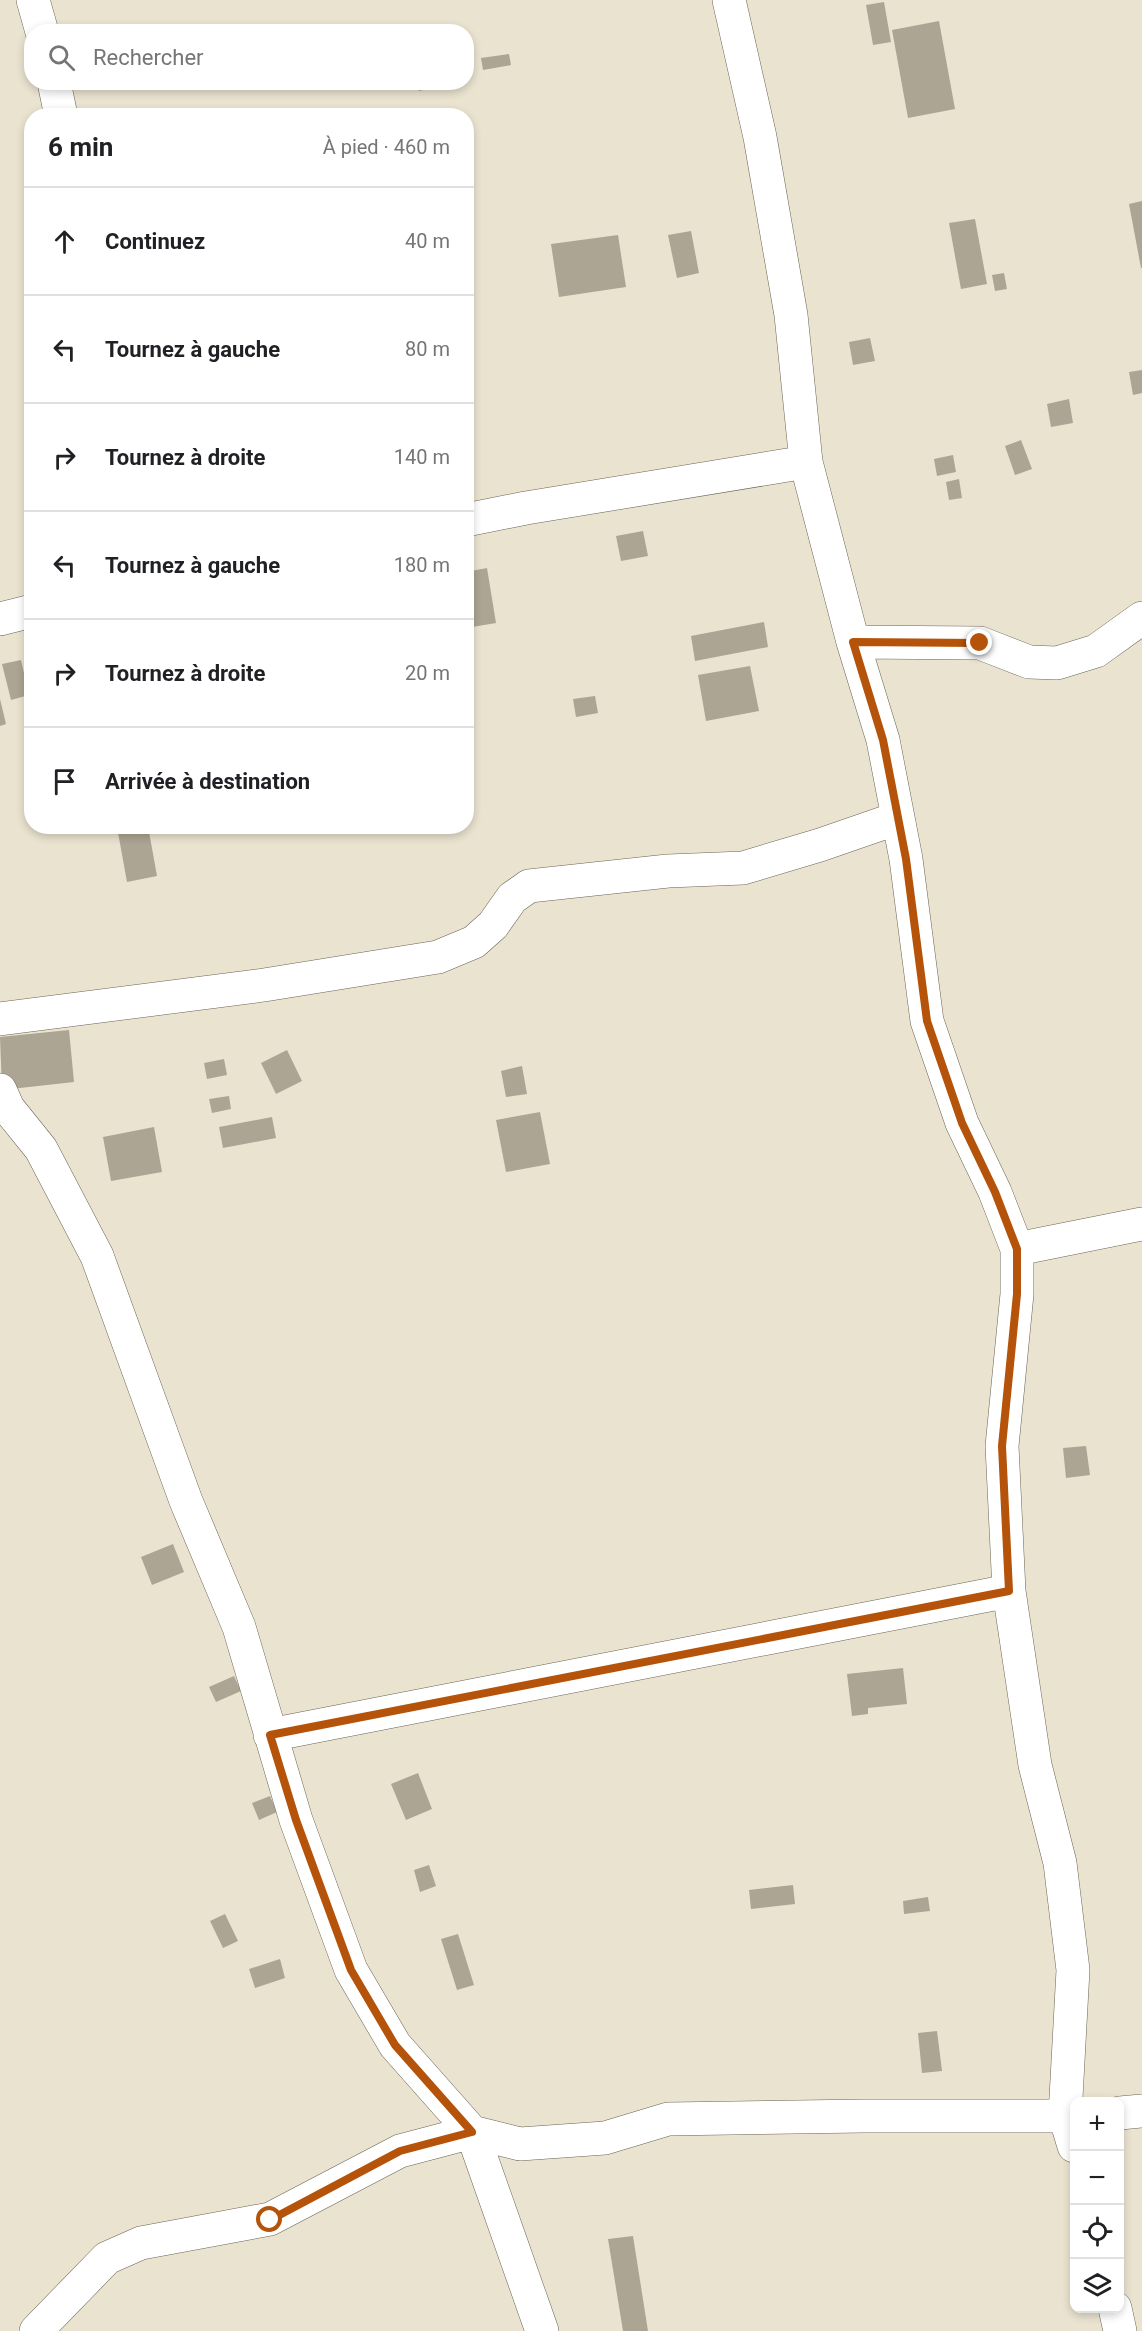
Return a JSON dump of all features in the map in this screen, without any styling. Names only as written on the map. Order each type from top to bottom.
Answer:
[{"type":"street","points":[[33,0],[40,24]]},
{"type":"street","points":[[729,0],[760,137],[791,315],[806,462],[853,642],[883,740],[906,859],[927,1021],[962,1123],[995,1192],[1017,1249],[1017,1294],[1002,1446],[1009,1591],[1035,1766],[1060,1863],[1073,1970],[1071,2097]]},
{"type":"street","points":[[56,90],[59,108]]},
{"type":"street","points":[[474,519],[806,462]]},
{"type":"street","points":[[0,620],[24,613]]},
{"type":"street","points":[[853,642],[980,643],[1029,662],[1057,663],[1096,651],[1142,618]]},
{"type":"street","points":[[0,1019],[264,985],[438,957],[474,942],[493,925],[512,898],[530,886],[668,871],[743,868],[898,818]]},
{"type":"street","points":[[0,1090],[8,1108],[40,1149],[98,1256],[186,1501],[239,1627],[296,1820],[351,1970],[395,2045],[472,2132],[542,2331]]},
{"type":"street","points":[[1017,1249],[1142,1224]]},
{"type":"street","points":[[270,1735],[1009,1591]]},
{"type":"street","points":[[1124,2113],[1142,2111]]},
{"type":"street","points":[[36,2331],[107,2258],[141,2243],[270,2220],[400,2151],[472,2132],[520,2144],[605,2138],[668,2119],[863,2115],[1070,2126]]},
{"type":"street","points":[[1116,2313],[1119,2331]]},
{"type":"building","points":[[884,2],[891,42],[873,45],[866,5]]},
{"type":"building","points":[[939,21],[955,109],[908,118],[892,30]]},
{"type":"building","points":[[509,54],[511,65],[483,70],[481,58]]},
{"type":"building","points":[[1142,201],[1142,268],[1141,268],[1129,204]]},
{"type":"building","points":[[975,219],[987,284],[961,289],[949,223]]},
{"type":"building","points":[[691,231],[699,273],[677,278],[668,235]]},
{"type":"building","points":[[618,235],[626,287],[559,297],[551,244]]},
{"type":"building","points":[[1004,273],[1007,289],[995,291],[992,275]]},
{"type":"building","points":[[870,338],[875,361],[853,365],[849,342]]},
{"type":"building","points":[[1142,370],[1142,393],[1133,395],[1129,372]]},
{"type":"building","points":[[1069,399],[1073,423],[1051,427],[1047,404]]},
{"type":"building","points":[[1021,440],[1032,469],[1015,475],[1005,446]]},
{"type":"building","points":[[953,455],[956,472],[937,476],[934,459]]},
{"type":"building","points":[[959,479],[962,498],[949,500],[946,482]]},
{"type":"building","points":[[643,531],[648,556],[621,561],[616,536]]},
{"type":"building","points":[[487,568],[496,623],[474,627],[474,570]]},
{"type":"building","points":[[764,622],[768,647],[695,661],[691,636]]},
{"type":"building","points":[[21,660],[24,673],[24,696],[11,700],[2,664]]},
{"type":"building","points":[[750,666],[759,711],[706,721],[698,675]]},
{"type":"building","points":[[595,696],[598,713],[576,717],[573,699]]},
{"type":"building","points":[[0,699],[6,724],[0,726]]},
{"type":"building","points":[[118,834],[149,834],[157,876],[127,882]]},
{"type":"building","points":[[69,1030],[74,1082],[2,1090],[0,1037]]},
{"type":"building","points":[[287,1050],[302,1081],[276,1094],[261,1063]]},
{"type":"building","points":[[224,1059],[227,1075],[207,1079],[204,1063]]},
{"type":"building","points":[[522,1066],[527,1094],[506,1097],[501,1071]]},
{"type":"building","points":[[229,1096],[231,1109],[212,1113],[209,1099]]},
{"type":"building","points":[[540,1112],[550,1164],[506,1172],[496,1120]]},
{"type":"building","points":[[272,1117],[276,1138],[223,1148],[219,1127]]},
{"type":"building","points":[[154,1127],[162,1172],[111,1181],[103,1137]]},
{"type":"building","points":[[1086,1446],[1090,1475],[1066,1478],[1063,1448]]},
{"type":"building","points":[[173,1544],[184,1572],[152,1585],[141,1557]]},
{"type":"building","points":[[903,1668],[907,1704],[868,1708],[868,1714],[852,1716],[847,1674]]},
{"type":"building","points":[[234,1676],[241,1691],[216,1702],[209,1687]]},
{"type":"building","points":[[418,1773],[432,1809],[406,1820],[391,1784]]},
{"type":"building","points":[[270,1796],[277,1812],[259,1820],[252,1803]]},
{"type":"building","points":[[429,1865],[436,1886],[420,1892],[414,1870]]},
{"type":"building","points":[[793,1885],[795,1904],[751,1909],[749,1890]]},
{"type":"building","points":[[928,1897],[930,1911],[904,1914],[903,1901]]},
{"type":"building","points":[[225,1914],[238,1941],[223,1948],[210,1921]]},
{"type":"building","points":[[458,1934],[474,1985],[457,1990],[441,1939]]},
{"type":"building","points":[[280,1959],[285,1978],[255,1988],[249,1969]]},
{"type":"building","points":[[937,2031],[942,2071],[922,2073],[918,2033]]},
{"type":"building","points":[[633,2236],[648,2331],[623,2331],[608,2239]]},
{"type":"route","points":[[270,2220],[400,2151],[472,2132],[395,2045],[351,1970],[296,1820],[270,1735],[1009,1591],[1002,1446],[1017,1294],[1017,1249],[995,1192],[962,1123],[927,1021],[906,859],[883,740],[853,642],[980,643]]}]
